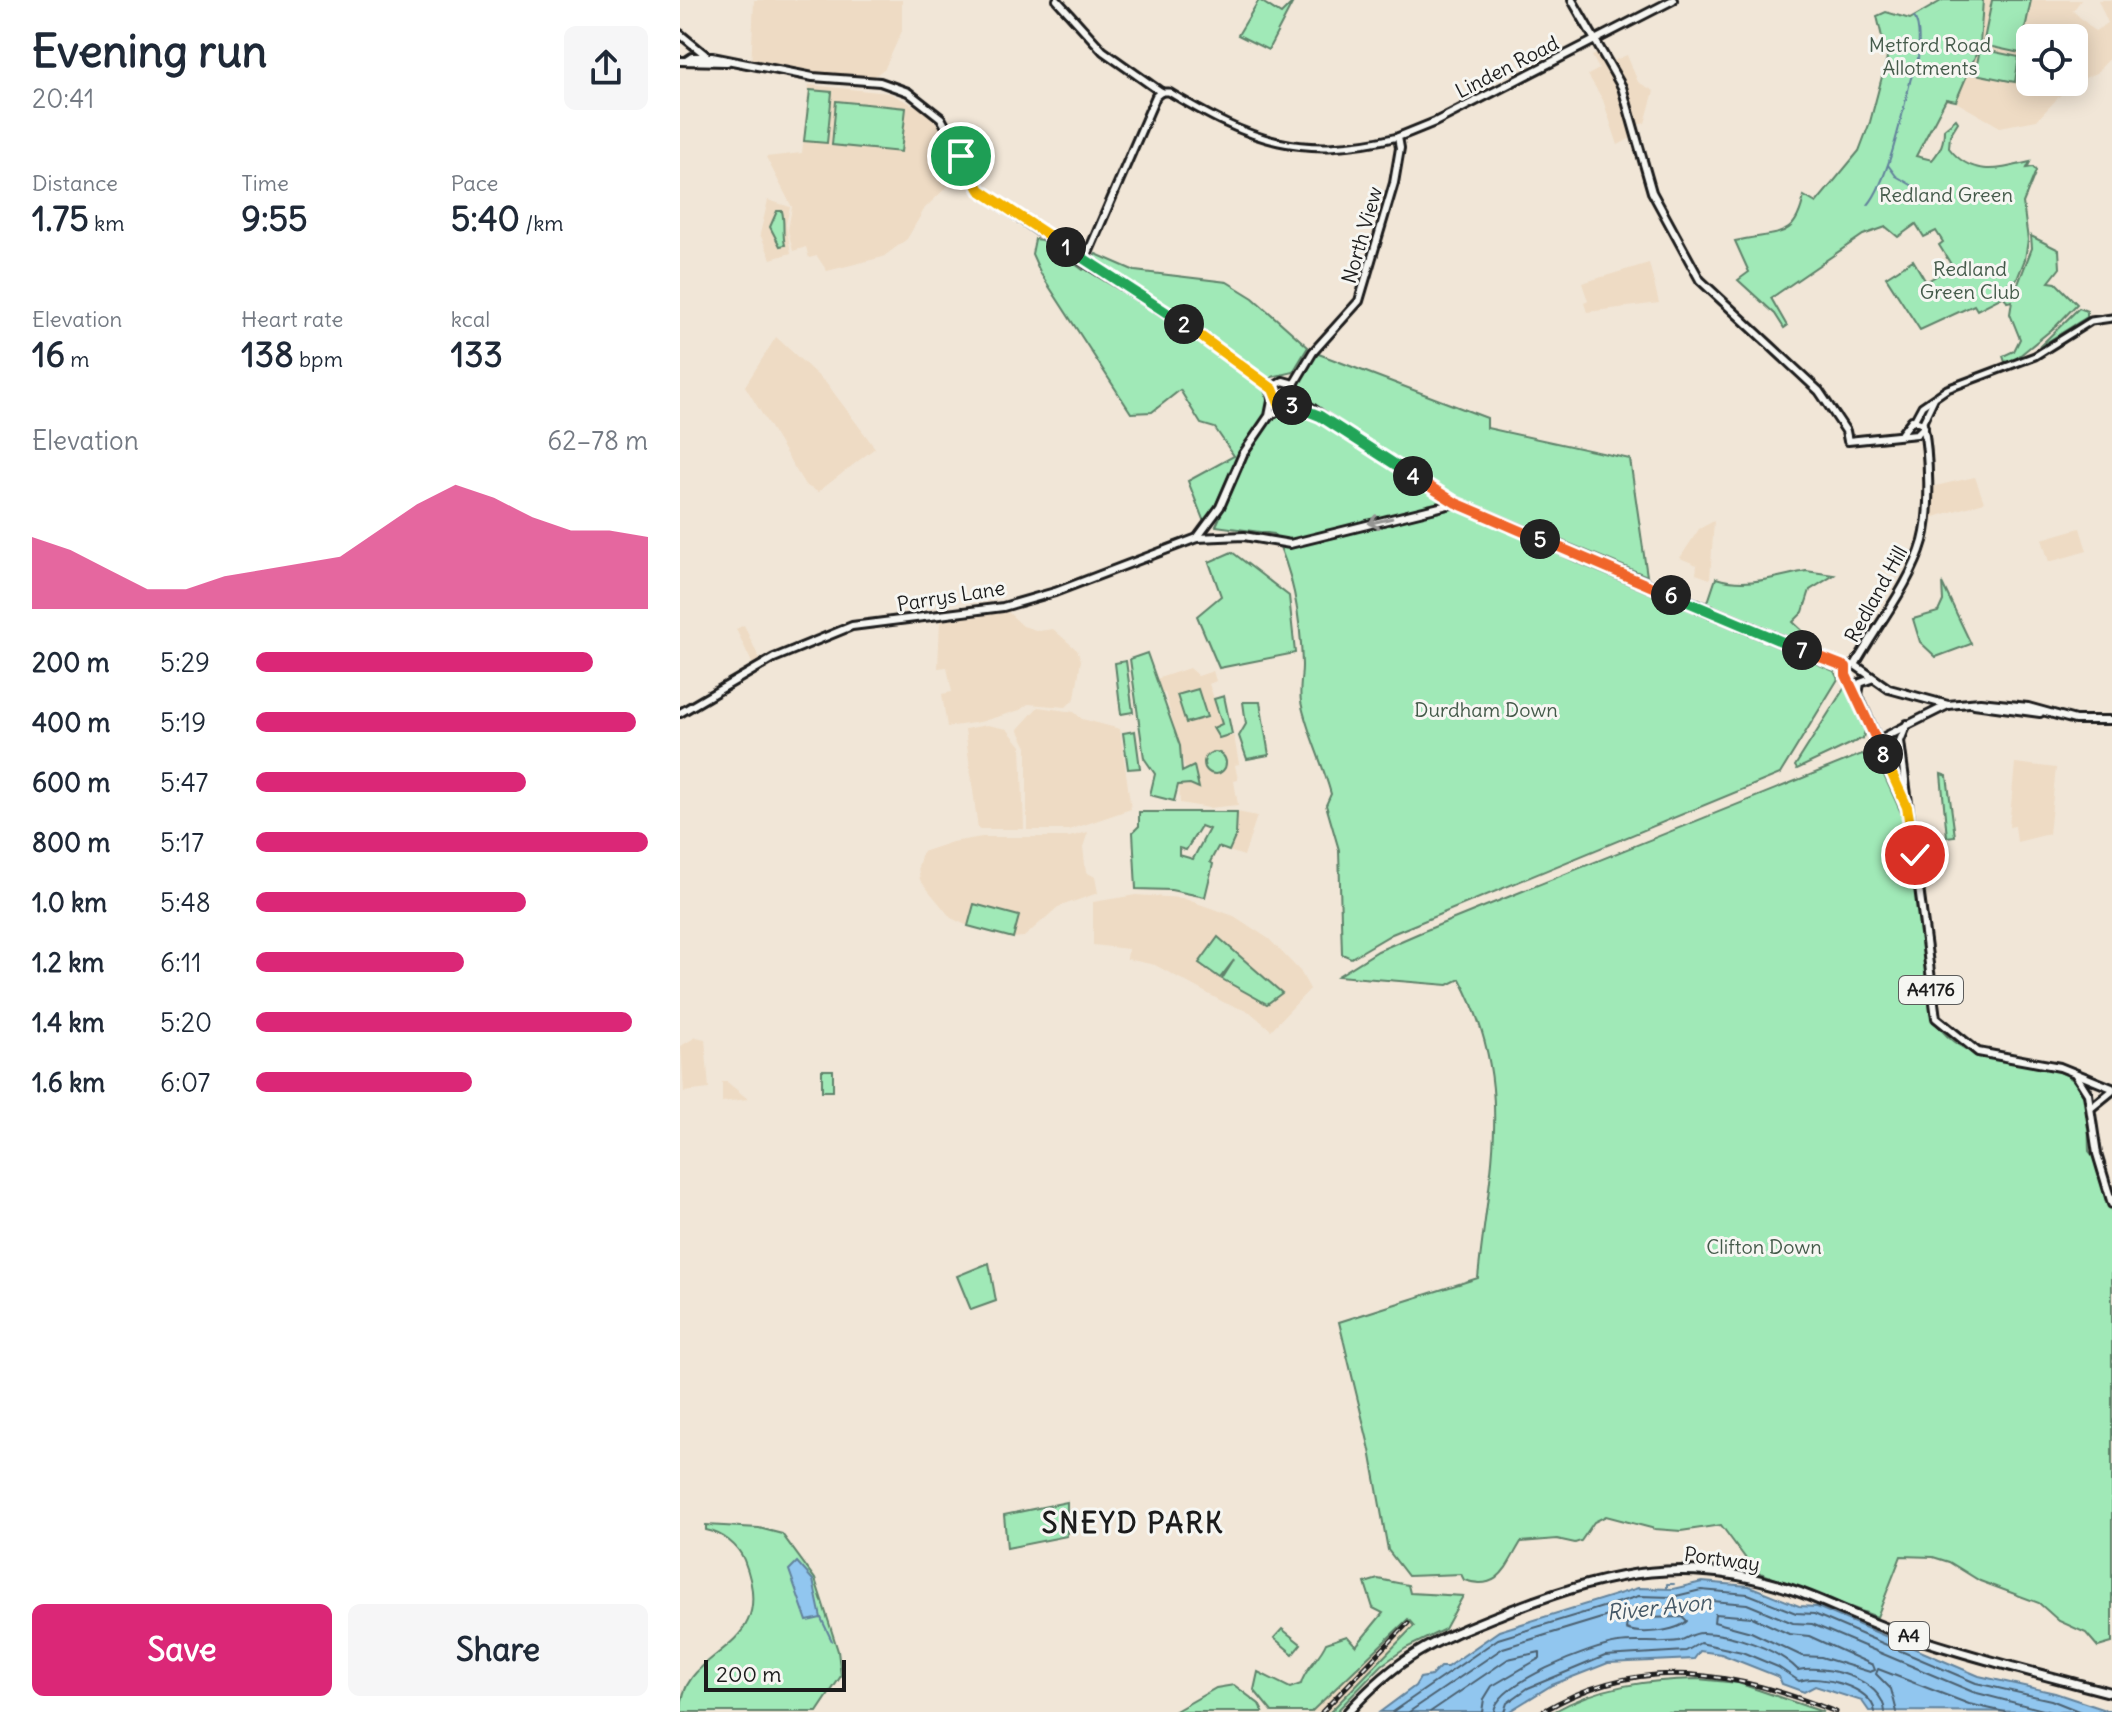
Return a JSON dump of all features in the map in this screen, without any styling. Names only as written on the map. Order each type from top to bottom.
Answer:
[{"type":"highway","name":"Portway","points":[[1348,1712],[1391,1669],[1436,1640],[1589,1582],[1669,1569],[1709,1569],[1755,1578],[1823,1601],[1896,1632],[2112,1693]]},
{"type":"main road","points":[[1057,0],[1103,51],[1140,78],[1158,86],[1161,92],[1083,259]]},
{"type":"main road","points":[[1572,0],[1622,87],[1652,192],[1700,280],[1819,391],[1839,418],[1848,441],[1899,435],[1917,427]]},
{"type":"main road","name":"Linden Road","points":[[1398,137],[1435,122],[1673,0]]},
{"type":"main road","points":[[680,34],[708,57]]},
{"type":"main road","points":[[683,61],[692,43]]},
{"type":"main road","points":[[683,61],[708,57],[813,77],[880,82],[926,104],[949,129],[975,181],[984,191],[1275,387]]},
{"type":"main road","points":[[683,61],[727,62]]},
{"type":"main road","name":"North View","points":[[1292,382],[1359,301],[1394,183],[1400,148],[1398,137]]},
{"type":"main road","points":[[1275,387],[1292,382],[1296,400],[1456,503],[1850,666],[1897,692],[1948,705],[2003,702],[2075,720],[2112,720]]},
{"type":"main road","points":[[1197,538],[1215,515],[1243,454],[1269,416],[1275,387]]},
{"type":"main road","points":[[1274,400],[1284,406]]},
{"type":"main road","points":[[1269,416],[1296,400]]},
{"type":"main road","name":"Redland Hill","points":[[1850,666],[1908,575],[1925,535],[1926,443],[1917,427]]},
{"type":"main road","points":[[1444,507],[1448,499]]},
{"type":"main road","name":"Parrys Lane","points":[[680,713],[774,658],[851,628],[1003,607],[1197,538],[1244,536],[1290,544],[1456,503]]},
{"type":"main road","points":[[1850,666],[1846,675],[1878,740],[1948,705]]},
{"type":"main road","points":[[1858,695],[1860,683],[1872,679]]},
{"type":"main road","points":[[1923,716],[1928,709],[1925,700]]},
{"type":"main road","name":"A4176","points":[[1907,724],[1900,741],[1936,1018],[1978,1052],[2060,1067],[2076,1075]]},
{"type":"main road","name":"A4176","points":[[1878,740],[1907,807]]},
{"type":"main road","points":[[2076,1075],[2112,1090],[2091,1108]]},
{"type":"main road","points":[[2076,1075],[2083,1084],[2091,1108],[2097,1154],[2112,1204]]},
{"type":"street","points":[[1161,92],[1169,92],[1224,125],[1290,145],[1338,148],[1398,137]]},
{"type":"street","points":[[1917,427],[1937,395],[2035,356],[2091,321],[2112,318]]},
{"type":"shaded area","points":[[754,0],[902,0],[902,31],[885,68],[872,78],[751,68]]},
{"type":"shaded area","points":[[1984,0],[2081,0],[2073,11],[2087,24],[2016,24],[2016,96],[2060,96],[2037,120],[2000,127],[1956,102],[1980,46]]},
{"type":"shaded area","points":[[2098,0],[2112,0],[2112,56],[2096,73],[2088,77],[2088,25],[2095,31],[2108,23]]},
{"type":"shaded area","points":[[1604,50],[1611,62],[1627,55],[1638,82],[1654,91],[1645,123],[1638,125],[1631,138],[1618,145],[1603,100],[1588,75],[1599,69],[1592,56]]},
{"type":"shaded area","points":[[809,85],[889,93],[928,112],[953,145],[958,159],[952,170],[956,178],[925,208],[907,239],[883,257],[827,271],[817,256],[809,258],[806,247],[793,251],[788,230],[792,207],[766,157],[802,153]]},
{"type":"shaded area","points":[[768,200],[790,207],[786,224],[791,253],[771,259],[760,234]]},
{"type":"shaded area","points":[[1649,263],[1659,303],[1587,312],[1584,303],[1588,301],[1582,283]]},
{"type":"shaded area","points":[[776,337],[828,385],[875,448],[818,492],[805,485],[745,386]]},
{"type":"shaded area","points":[[1975,477],[1984,502],[1931,518],[1931,487]]},
{"type":"shaded area","points":[[1714,521],[1710,579],[1696,574],[1697,565],[1680,558],[1699,529]]},
{"type":"shaded area","points":[[2080,528],[2087,551],[2049,562],[2042,539]]},
{"type":"shaded area","points":[[1008,612],[1023,626],[1039,631],[1053,629],[1077,650],[1081,660],[1075,698],[1066,707],[1028,704],[1020,710],[980,722],[947,727],[942,694],[952,692],[947,667],[938,668],[940,620]]},
{"type":"shaded area","points":[[744,625],[760,660],[753,665],[736,629]]},
{"type":"shaded area","points":[[1189,668],[1198,676],[1213,671],[1216,681],[1209,684],[1227,737],[1234,736],[1239,764],[1235,765],[1238,780],[1234,781],[1238,805],[1209,808],[1180,803],[1179,785],[1190,784],[1194,767],[1185,769],[1165,693],[1158,695],[1153,680]]},
{"type":"shaded area","points":[[1038,707],[1074,712],[1082,719],[1120,729],[1131,809],[1069,830],[1027,830],[1027,747],[1018,729]]},
{"type":"shaded area","points":[[987,725],[1007,729],[1021,746],[1024,829],[978,829],[965,729]]},
{"type":"shaded area","points":[[2015,763],[2056,768],[2049,834],[2017,842],[2015,826],[2009,827]]},
{"type":"shaded area","points":[[1237,812],[1257,816],[1244,856],[1229,851],[1236,835]]},
{"type":"shaded area","points":[[1088,832],[1083,847],[1086,872],[1095,877],[1098,893],[1058,907],[1024,937],[1013,938],[951,918],[920,880],[918,867],[922,852],[952,842],[982,837],[1069,837]]},
{"type":"shaded area","points":[[1136,895],[1182,898],[1234,916],[1269,939],[1300,971],[1310,989],[1271,1030],[1250,1012],[1225,1003],[1155,965],[1127,959],[1128,949],[1093,945],[1093,902]]},
{"type":"shaded area","points":[[696,1037],[705,1039],[709,1089],[684,1092],[681,1046]]},
{"type":"shaded area","points":[[722,1082],[727,1082],[748,1099],[722,1102]]},
{"type":"shaded area","points":[[1408,1619],[1414,1626],[1330,1712],[1311,1712]]},
{"type":"green space","points":[[1259,0],[1281,14],[1293,2],[1268,50],[1238,35]]},
{"type":"green space","points":[[1943,0],[1983,0],[1980,45],[1956,101],[1946,99],[1916,156],[1932,160],[1941,146],[1944,129],[1956,119],[1958,122],[1950,135],[1949,148],[1967,164],[1997,169],[2030,162],[2027,168],[2033,167],[2036,171],[2023,203],[2028,240],[2025,259],[2017,279],[2007,284],[2018,284],[2032,248],[2031,236],[2059,250],[2060,268],[2049,282],[2056,283],[2077,304],[2056,326],[2013,361],[2005,362],[2003,356],[2014,351],[2020,339],[2010,314],[2012,301],[2007,302],[2004,296],[1977,310],[1974,305],[1920,330],[1886,277],[1913,260],[1926,282],[1952,266],[1939,245],[1943,242],[1936,231],[1924,237],[1916,224],[1898,237],[1886,227],[1863,235],[1771,298],[1787,326],[1784,328],[1775,314],[1738,280],[1749,272],[1735,241],[1789,228],[1800,211],[1804,196],[1816,203],[1859,151],[1887,58],[1877,16],[1886,12],[1910,19]]},
{"type":"green space","points":[[1992,0],[2031,0],[2026,24],[2016,24],[2016,52],[1983,45]]},
{"type":"green space","points":[[1980,49],[2016,56],[2015,82],[1975,74]]},
{"type":"green space","points":[[810,90],[832,92],[827,143],[804,141]]},
{"type":"green space","points":[[836,101],[906,108],[901,152],[832,145]]},
{"type":"green space","points":[[777,211],[782,211],[783,220],[785,245],[780,246],[770,227]]},
{"type":"green space","name":"Durdham Down","points":[[1035,239],[1042,240],[1083,270],[1096,254],[1135,271],[1227,282],[1253,298],[1308,347],[1293,372],[1272,377],[1264,387],[1268,405],[1265,413],[1272,419],[1300,410],[1438,496],[1576,562],[1834,671],[1838,679],[1780,774],[1392,934],[1351,958],[1342,954],[1339,850],[1326,805],[1331,794],[1301,702],[1298,614],[1281,549],[1274,534],[1216,526],[1241,469],[1236,459],[1212,513],[1204,522],[1188,481],[1234,456],[1215,428],[1201,424],[1180,390],[1152,412],[1131,413],[1041,274],[1032,254]]},
{"type":"green space","points":[[2079,308],[2087,311],[2087,317],[2039,347]]},
{"type":"green space","points":[[1316,353],[1487,418],[1487,428],[1630,459],[1647,576],[1452,495],[1301,400],[1296,380]]},
{"type":"green space","points":[[1232,552],[1289,596],[1295,653],[1219,668],[1197,616],[1221,596],[1209,562]]},
{"type":"green space","points":[[1806,571],[1834,575],[1810,590],[1803,612],[1793,622],[1807,635],[1802,644],[1707,605],[1716,578],[1750,582]]},
{"type":"green space","points":[[1942,583],[1971,644],[1936,657],[1920,642],[1913,619],[1938,612],[1943,601]]},
{"type":"green space","points":[[1147,653],[1180,746],[1182,772],[1194,766],[1199,788],[1190,784],[1178,785],[1174,801],[1150,795],[1155,774],[1144,758],[1130,659]]},
{"type":"green space","points":[[1126,661],[1133,712],[1121,714],[1115,663]]},
{"type":"green space","points":[[1845,687],[1865,730],[1863,738],[1797,769],[1795,766]]},
{"type":"green space","points":[[1198,689],[1207,717],[1186,723],[1177,695]]},
{"type":"green space","points":[[1224,696],[1232,734],[1219,738],[1213,728],[1222,724],[1214,699]]},
{"type":"green space","points":[[1243,702],[1260,702],[1269,755],[1247,759],[1239,736],[1246,724]]},
{"type":"green space","points":[[1135,731],[1140,768],[1128,769],[1123,733]]},
{"type":"green space","points":[[1895,738],[1900,769],[1898,772],[1884,745]]},
{"type":"green space","points":[[1215,752],[1226,763],[1215,774],[1204,763]]},
{"type":"green space","name":"Clifton Down","points":[[1862,754],[1878,762],[1904,819],[1916,885],[1930,1013],[1946,1035],[1967,1050],[1989,1058],[2034,1065],[2070,1077],[2081,1091],[2086,1106],[2089,1151],[2094,1157],[2112,1212],[2112,1643],[2098,1647],[2086,1633],[2059,1621],[2039,1603],[1980,1581],[1949,1562],[1933,1557],[1901,1556],[1877,1617],[1755,1571],[1721,1525],[1681,1531],[1655,1529],[1606,1516],[1594,1522],[1581,1541],[1575,1543],[1557,1539],[1521,1542],[1506,1568],[1494,1580],[1476,1583],[1464,1580],[1461,1574],[1408,1576],[1388,1550],[1370,1450],[1339,1322],[1478,1278],[1492,1163],[1493,1091],[1488,1055],[1477,1018],[1460,979],[1448,985],[1338,976],[1378,951],[1424,931]]},
{"type":"green space","points":[[1941,774],[1947,776],[1955,836],[1947,837]]},
{"type":"green space","points":[[1139,812],[1237,812],[1236,835],[1229,851],[1218,847],[1210,862],[1213,864],[1205,897],[1171,890],[1136,889],[1133,832],[1139,826]],"holes":[[[1201,826],[1209,829],[1193,859],[1179,855],[1179,848],[1186,850]]]},
{"type":"green space","points":[[974,904],[1019,916],[1013,938],[968,926]]},
{"type":"green space","points":[[1218,937],[1282,993],[1267,1004],[1222,979],[1234,960],[1220,978],[1199,963]]},
{"type":"green space","points":[[822,1070],[833,1070],[833,1091],[822,1091]]},
{"type":"green space","points":[[989,1263],[996,1301],[971,1310],[957,1276]]},
{"type":"green space","points":[[1067,1502],[1067,1536],[1007,1548],[1004,1515]]},
{"type":"green space","points":[[706,1525],[759,1528],[782,1534],[815,1579],[838,1651],[841,1676],[817,1712],[681,1712],[685,1690],[696,1673],[741,1633],[750,1615],[752,1592],[744,1560],[729,1540],[706,1530]]},
{"type":"green space","points":[[1378,1579],[1408,1585],[1410,1593],[1463,1596],[1445,1629],[1406,1648],[1382,1665],[1336,1712],[1330,1712],[1414,1626],[1408,1619],[1311,1712],[1272,1712],[1254,1690],[1258,1672],[1290,1688],[1301,1684],[1326,1643],[1347,1636],[1356,1646],[1383,1613],[1373,1608],[1365,1583]]},
{"type":"green space","points":[[1282,1629],[1301,1644],[1293,1654],[1274,1638]]},
{"type":"green space","points":[[1698,1679],[1738,1683],[1823,1712],[1553,1712],[1605,1690],[1660,1681]]},
{"type":"green space","points":[[1234,1685],[1259,1704],[1263,1712],[1174,1712],[1216,1688]]},
{"type":"water","points":[[797,1562],[813,1580],[821,1618],[807,1621],[789,1570]]},
{"type":"water","name":"River Avon","points":[[1702,1582],[1749,1586],[1799,1606],[1817,1607],[1979,1676],[2055,1693],[2112,1712],[1869,1711],[1862,1701],[1815,1686],[1804,1692],[1782,1684],[1779,1677],[1721,1654],[1700,1651],[1694,1659],[1608,1663],[1552,1685],[1508,1712],[1380,1712],[1415,1686],[1420,1678],[1431,1676],[1440,1667],[1447,1667],[1499,1631],[1638,1588],[1673,1589]]},
{"type":"waterway","points":[[1868,205],[1888,164],[1918,62],[1918,31],[1914,17]]},
{"type":"waterway","points":[[1888,165],[1896,176],[1913,186]]},
{"type":"waterway","name":"River Avon","points":[[1667,1588],[1667,1584],[1674,1584]]},
{"type":"waterway","points":[[821,1618],[832,1641]]},
{"type":"railway","points":[[1322,1712],[1408,1623]]},
{"type":"railway","points":[[1542,1712],[1579,1693],[1615,1681],[1652,1675],[1688,1674],[1761,1687],[1836,1712]]},
{"type":"district","name":"SNEYD PARK","points":[[1133,1523]]},
{"type":"route","points":[[961,156],[980,190],[1241,364],[1273,389],[1274,400],[1279,404],[1288,406],[1295,403],[1320,416],[1456,503],[1846,667],[1846,675],[1858,695],[1907,807],[1915,855]]},
{"type":"park label","name":"Metford Road Allotments","points":[[1930,56]]},
{"type":"park label","name":"Redland Green","points":[[1946,195]]},
{"type":"park label","name":"Redland Green Club","points":[[1970,280]]}]
